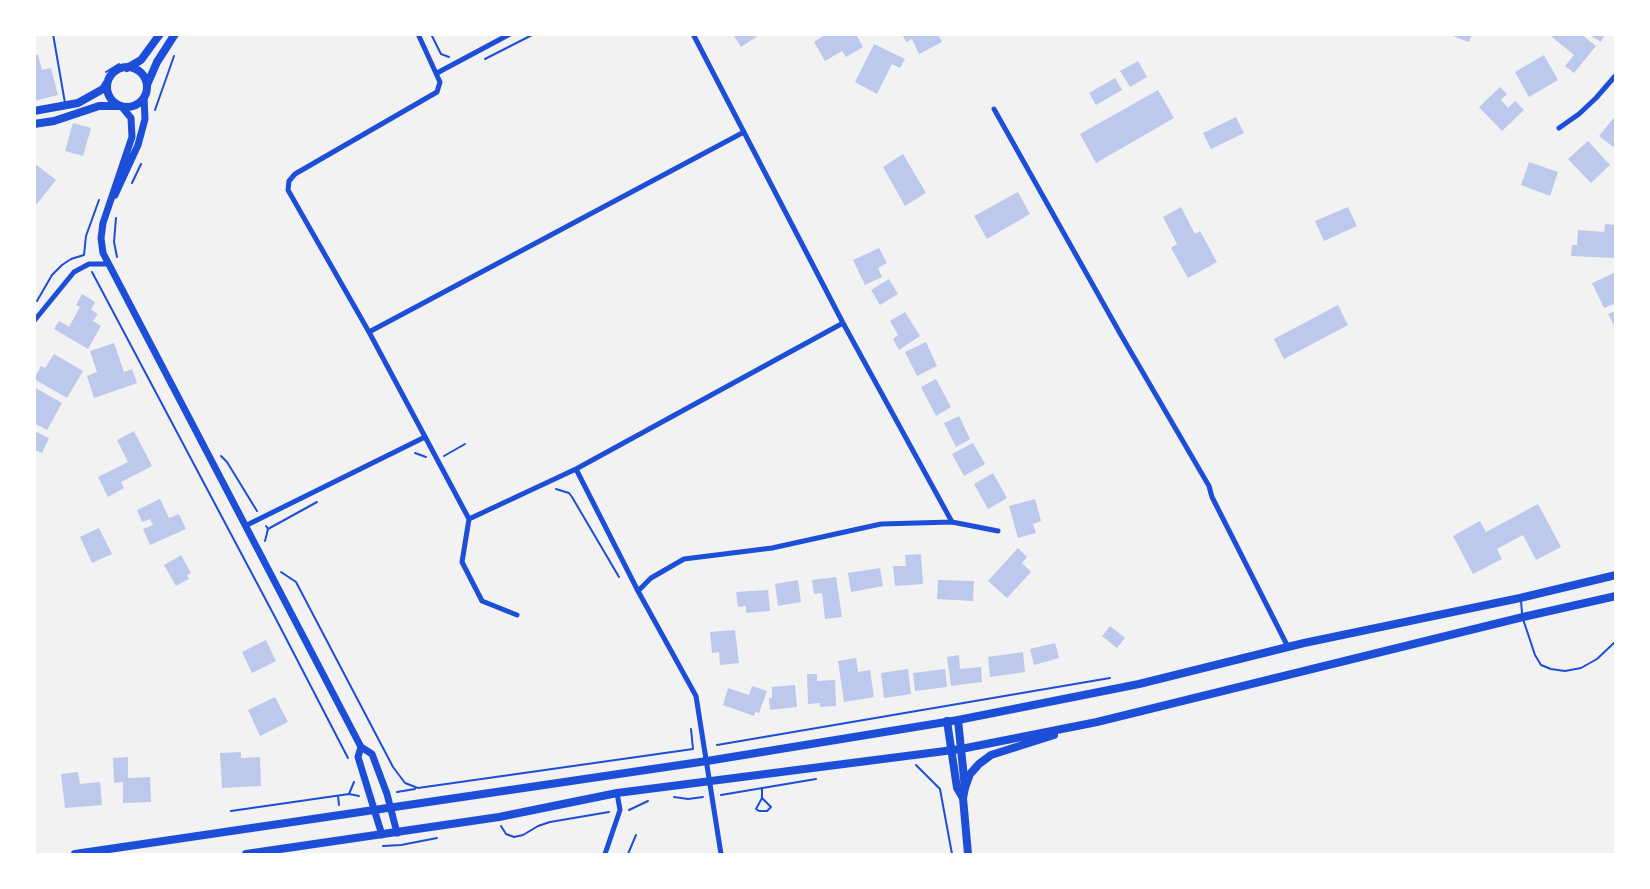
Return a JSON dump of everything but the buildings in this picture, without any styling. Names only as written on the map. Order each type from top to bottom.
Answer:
[{"type":"main road","points":[[34,111],[88,99],[103,89],[113,73],[141,60],[160,34]]},
{"type":"main road","points":[[34,124],[54,121],[99,106],[134,106],[144,97],[157,62],[175,34]]},
{"type":"main road","points":[[127,68],[138,71],[147,86]]},
{"type":"main road","points":[[108,81],[111,99],[121,106]]},
{"type":"main road","points":[[75,855],[390,806],[707,761],[958,720],[1139,684],[1288,647],[1520,598],[1616,575]]},
{"type":"main road","points":[[246,855],[499,817],[617,793],[957,749],[1097,722],[1616,596]]},
{"type":"main road","points":[[958,720],[957,788],[963,798]]},
{"type":"main road","points":[[947,721],[957,749],[965,788]]},
{"type":"main road","points":[[968,855],[963,798],[970,774],[978,764],[991,755],[1097,722]]},
{"type":"street","points":[[417,34],[440,81],[437,92],[295,174],[289,182],[288,189],[369,332],[469,519],[462,562],[482,601],[517,615]]},
{"type":"street","points":[[437,73],[510,34]]},
{"type":"street","points":[[693,34],[843,323],[952,522]]},
{"type":"street","points":[[1559,128],[1579,114],[1616,75]]},
{"type":"street","points":[[108,208],[123,181],[138,145],[145,119],[144,97]]},
{"type":"street","points":[[121,106],[131,118],[132,137],[108,208],[101,238],[107,264],[247,525],[361,747],[372,754],[397,833]]},
{"type":"street","points":[[994,109],[1209,486],[1288,647]]},
{"type":"street","points":[[369,332],[744,132]]},
{"type":"street","points":[[34,321],[74,272],[89,264],[107,264]]},
{"type":"street","points":[[469,519],[576,470],[843,323]]},
{"type":"street","points":[[247,525],[426,437]]},
{"type":"street","points":[[576,470],[638,591],[696,696],[721,855]]},
{"type":"street","points":[[638,591],[651,578],[684,559],[772,548],[881,524],[952,522],[998,531]]},
{"type":"street","points":[[361,747],[358,758],[382,835]]},
{"type":"street","points":[[605,855],[620,810],[617,793]]},
{"type":"lane","points":[[53,34],[66,105]]},
{"type":"lane","points":[[1520,598],[1524,626],[1534,655],[1541,665],[1565,671],[1581,668],[1598,659],[1616,641]]},
{"type":"lane","points":[[628,855],[636,835]]},
{"type":"path","points":[[153,116],[170,69]]},
{"type":"path","points":[[128,192],[143,160]]},
{"type":"path","points":[[34,306],[52,275],[71,258],[84,255],[86,236],[100,197]]},
{"type":"path","points":[[117,216],[114,242],[118,261]]},
{"type":"path","points":[[89,264],[351,765]]},
{"type":"path","points":[[413,453],[426,457],[431,464],[465,444]]},
{"type":"path","points":[[219,454],[227,462],[268,529],[265,545]]},
{"type":"path","points":[[539,486],[542,492],[556,489],[573,497],[619,577]]},
{"type":"path","points":[[268,529],[317,502]]},
{"type":"path","points":[[277,568],[296,582],[393,767],[405,783],[418,788],[693,749],[690,720]]},
{"type":"path","points":[[717,745],[1114,678]]},
{"type":"path","points":[[909,764],[916,765],[940,789],[952,855]]},
{"type":"path","points":[[350,794],[357,775]]},
{"type":"path","points":[[665,796],[688,800],[819,779]]},
{"type":"path","points":[[762,788],[762,798],[756,809],[759,812],[767,811],[771,807],[762,798]]},
{"type":"path","points":[[231,810],[338,796]]},
{"type":"path","points":[[629,810],[633,810],[652,798]]},
{"type":"path","points":[[501,826],[506,834],[514,837],[550,822],[612,812]]}]
